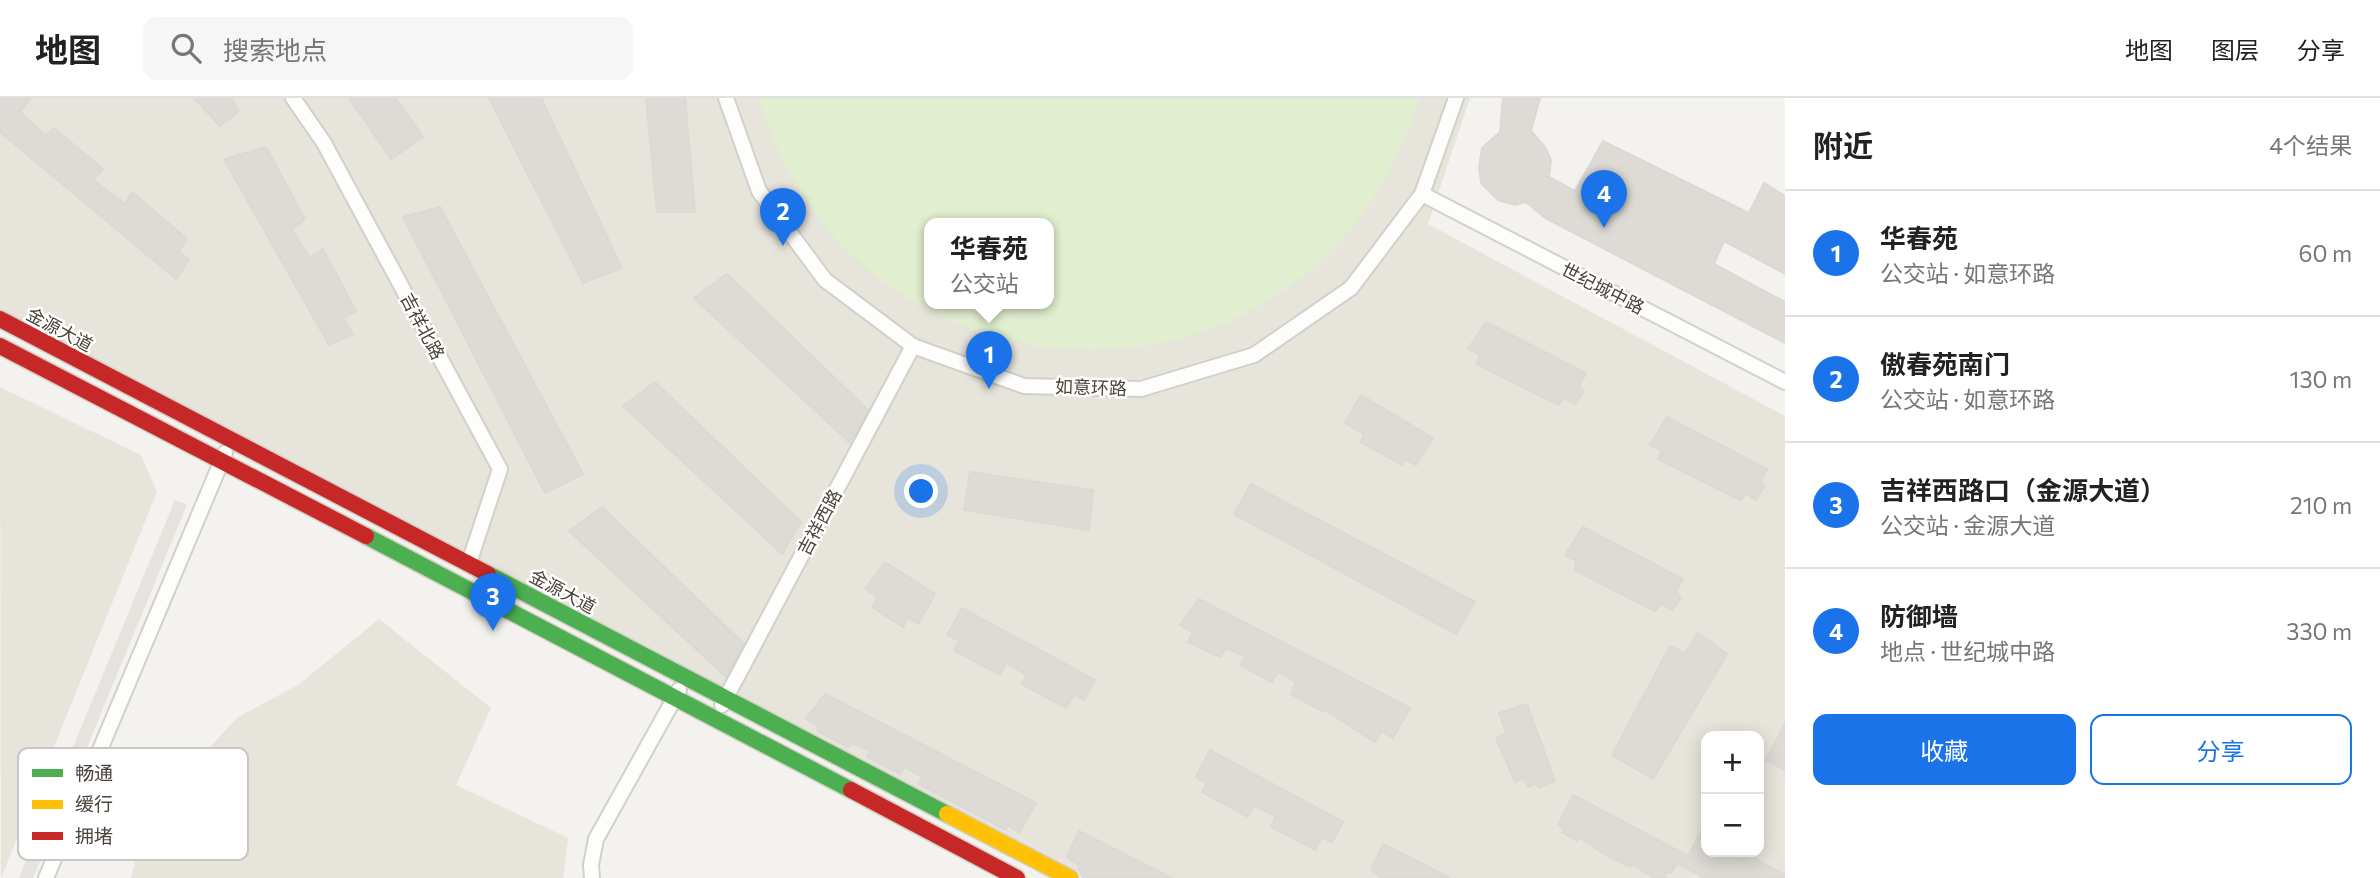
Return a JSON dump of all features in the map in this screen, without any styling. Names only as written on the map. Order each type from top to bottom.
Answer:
[{"type":"street","name":"吉祥北路","points":[[293,98],[324,143],[500,470],[469,563]]},
{"type":"street","name":"如意环路","points":[[726,98],[759,191],[825,280],[913,346],[1024,386],[1142,389],[1254,355],[1351,288],[1422,194],[1456,98]]},
{"type":"street","name":"世纪城中路","points":[[1422,194],[1785,382]]},
{"type":"street","name":"金源大道","points":[[0,319],[1070,878]]},
{"type":"street","points":[[0,346],[1017,878]]},
{"type":"street","name":"吉祥西路","points":[[715,718],[913,346]]},
{"type":"street","points":[[101,748],[230,439]]},
{"type":"street","points":[[592,878],[591,865],[596,839],[686,677]]},
{"type":"street","points":[[46,878],[54,860]]},
{"type":"shaded area","points":[[0,98],[1470,98],[1428,224],[1785,416],[1785,878],[1091,878],[0,312]]},
{"type":"shaded area","points":[[0,387],[141,455],[157,492],[54,748],[18,748],[18,836],[1,878]]},
{"type":"shaded area","points":[[175,500],[187,505],[87,748],[73,748]]},
{"type":"shaded area","points":[[379,619],[491,708],[456,785],[568,838],[563,878],[131,878],[136,860],[248,860],[248,748],[209,748],[238,717],[298,685]]},
{"type":"shaded area","points":[[26,860],[40,860],[33,878],[19,878]]},
{"type":"green space","points":[[758,98],[1419,98],[1399,152],[1372,201],[1355,224],[1316,265],[1294,283],[1237,318],[1175,340],[1112,350],[1047,347],[984,333],[927,309],[1054,309],[1054,218],[924,218],[924,307],[870,271],[823,224],[802,195],[777,148]]},
{"type":"building","points":[[0,98],[31,98],[20,112],[46,136],[54,128],[103,169],[93,180],[125,204],[132,192],[187,239],[179,251],[189,260],[176,279],[0,132]]},
{"type":"building","points":[[194,98],[231,98],[239,111],[220,126]]},
{"type":"building","points":[[349,98],[396,98],[423,137],[391,159]]},
{"type":"building","points":[[489,98],[541,98],[622,268],[583,283]]},
{"type":"building","points":[[646,98],[685,98],[695,212],[657,212]]},
{"type":"building","points":[[1503,98],[1540,98],[1531,131],[1545,147],[1551,160],[1549,177],[1575,191],[1603,141],[1749,213],[1764,183],[1785,196],[1785,274],[1724,241],[1714,264],[1785,302],[1785,343],[1545,218],[1526,202],[1515,205],[1498,200],[1481,183],[1479,167],[1482,148],[1500,132]]},
{"type":"building","points":[[266,147],[305,219],[292,230],[310,258],[323,249],[356,311],[343,318],[353,334],[329,345],[224,159]]},
{"type":"building","points":[[440,207],[583,474],[545,493],[403,217]]},
{"type":"building","points":[[727,274],[868,410],[850,443],[694,298]]},
{"type":"building","points":[[1486,322],[1586,373],[1579,387],[1584,391],[1574,404],[1564,398],[1558,405],[1476,364],[1480,355],[1468,349]]},
{"type":"building","points":[[655,382],[801,522],[782,554],[623,406]]},
{"type":"building","points":[[1361,395],[1433,438],[1416,465],[1405,459],[1402,465],[1361,442],[1364,434],[1345,423]]},
{"type":"building","points":[[1667,417],[1767,469],[1760,482],[1765,486],[1756,500],[1746,494],[1740,500],[1658,459],[1662,450],[1650,445]]},
{"type":"building","points":[[970,472],[1093,490],[1089,530],[964,510]]},
{"type":"building","points":[[1251,484],[1475,602],[1456,634],[1234,514]]},
{"type":"building","points":[[602,507],[744,644],[726,677],[569,531]]},
{"type":"building","points":[[1583,527],[1683,579],[1676,592],[1681,597],[1672,610],[1662,604],[1655,611],[1574,570],[1577,561],[1565,555]]},
{"type":"building","points":[[885,562],[935,594],[918,624],[908,617],[903,627],[872,607],[878,597],[865,589]]},
{"type":"building","points":[[1199,599],[1410,708],[1393,738],[1382,731],[1375,742],[1325,710],[1324,712],[1291,694],[1296,682],[1278,672],[1272,682],[1240,665],[1245,656],[1226,648],[1220,657],[1188,642],[1193,632],[1180,625]]},
{"type":"building","points":[[962,608],[1095,680],[1084,700],[1074,695],[1066,708],[1022,684],[1027,675],[1006,663],[1000,675],[954,650],[959,641],[947,635]]},
{"type":"building","points":[[1698,633],[1727,654],[1653,779],[1612,755],[1670,646],[1685,653]]},
{"type":"building","points":[[825,694],[1036,803],[1019,833],[1008,825],[1006,830],[919,784],[922,777],[904,767],[900,774],[867,757],[870,751],[852,743],[848,747],[817,731],[819,726],[806,719]]},
{"type":"building","points":[[1527,704],[1555,781],[1539,788],[1537,783],[1528,787],[1524,778],[1515,782],[1496,738],[1506,733],[1499,713]]},
{"type":"building","points":[[1785,724],[1785,770],[1766,760]]},
{"type":"building","points":[[1210,750],[1343,822],[1332,842],[1322,837],[1315,850],[1271,827],[1276,817],[1254,805],[1248,817],[1202,792],[1207,783],[1196,777]]},
{"type":"building","points":[[1573,795],[1688,856],[1701,832],[1701,857],[1752,857],[1785,875],[1785,878],[1705,878],[1677,863],[1672,872],[1667,872],[1664,878],[1654,878],[1632,864],[1630,867],[1607,856],[1579,837],[1577,841],[1562,832],[1564,828],[1558,825]]},
{"type":"building","points":[[1079,831],[1172,878],[1083,878],[1079,865],[1067,857]]},
{"type":"building","points":[[1383,844],[1450,878],[1383,878],[1371,870]]},
{"type":"traffic: fast","points":[[366,536],[851,790]]},
{"type":"traffic: fast","points":[[488,574],[947,814]]},
{"type":"traffic: slow","points":[[947,814],[1070,878]]},
{"type":"traffic: jam","points":[[0,319],[488,574]]},
{"type":"traffic: jam","points":[[0,346],[366,536]]},
{"type":"traffic: jam","points":[[851,790],[1017,878]]},
{"type":"place","name":"防御墙","points":[[1604,228]]},
{"type":"place","name":"傲春苑南门","points":[[783,246]]},
{"type":"place","name":"华春苑","points":[[989,389]]},
{"type":"place","name":"吉祥西路口（金源大道）","points":[[493,631]]}]
